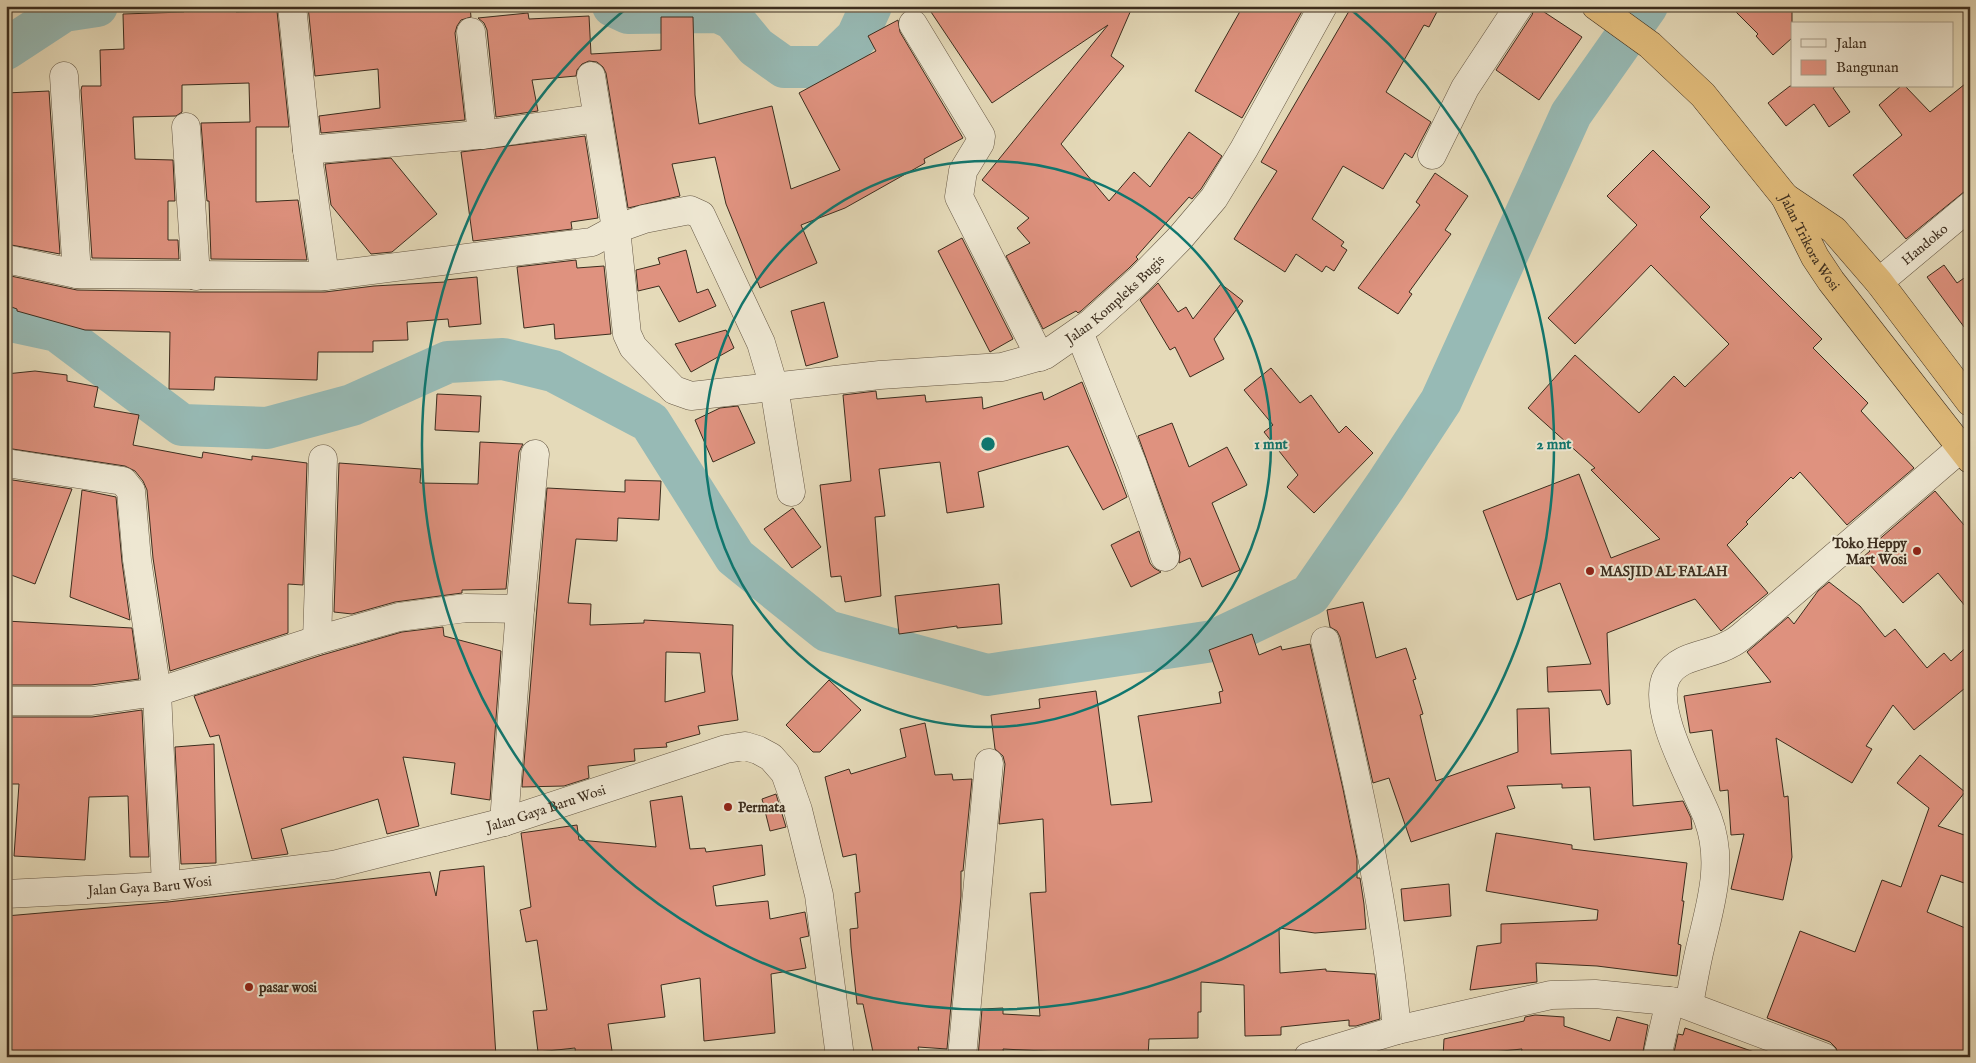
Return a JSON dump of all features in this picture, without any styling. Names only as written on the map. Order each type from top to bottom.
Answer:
[{"type":"highway","points":[[1605,12],[1650,45],[1703,95],[1785,197]]},
{"type":"highway","name":"Jalan Trikora Wosi","points":[[1785,197],[1834,230],[1879,282],[1970,402]]},
{"type":"highway","name":"Jalan Trikora Wosi","points":[[1785,197],[1815,257],[1831,281],[1965,454]]},
{"type":"street","points":[[292,6],[307,150],[325,276]]},
{"type":"street","name":"Jalan Kompleks Bugis","points":[[591,76],[616,229],[629,340],[674,390],[691,396],[880,375],[1002,367],[1040,356],[1079,332],[1139,280],[1180,238],[1214,198],[1244,149],[1323,6]]},
{"type":"street","points":[[1432,155],[1465,88],[1519,6]]},
{"type":"street","points":[[913,24],[981,136],[980,143],[963,171],[959,197],[1040,356]]},
{"type":"street","points":[[471,32],[482,134]]},
{"type":"street","points":[[64,76],[76,274]]},
{"type":"street","points":[[307,150],[482,134],[598,118]]},
{"type":"street","points":[[186,127],[196,276]]},
{"type":"street","name":"Handoko","points":[[1879,282],[1970,206]]},
{"type":"street","points":[[6,259],[76,274],[325,276],[592,242],[616,229],[644,219],[690,210],[702,215],[761,343],[774,386],[791,492]]},
{"type":"street","points":[[1079,332],[1132,463],[1165,557]]},
{"type":"street","points":[[504,822],[520,609],[535,454]]},
{"type":"street","points":[[1657,1057],[1680,1003],[1714,891],[1715,858],[1708,820],[1676,749],[1669,727],[1664,699],[1664,684],[1667,676],[1680,662],[1731,644],[1965,454]]},
{"type":"street","points":[[317,640],[323,459]]},
{"type":"street","points":[[6,463],[123,481],[127,484],[130,491],[137,560],[157,692],[166,886]]},
{"type":"street","points":[[6,701],[92,700],[157,692],[317,640],[399,617],[466,608],[520,609]]},
{"type":"street","points":[[1325,640],[1372,846],[1392,972],[1397,1030]]},
{"type":"street","name":"Jalan Gaya Baru Wosi","points":[[6,894],[166,886],[333,865],[504,822],[726,748],[745,746],[771,757],[785,773],[798,810],[819,895],[840,1057]]},
{"type":"street","points":[[962,1057],[989,763]]},
{"type":"street","points":[[1308,1057],[1397,1030],[1551,995],[1595,994],[1680,1003],[1824,1057]]},
{"type":"building","points":[[236,6],[236,12],[277,11],[289,127],[256,127],[256,202],[298,200],[307,260],[211,259],[209,201],[207,201],[201,123],[250,122],[249,83],[182,85],[182,112],[176,116],[133,117],[135,159],[173,160],[175,201],[168,201],[168,240],[178,240],[179,259],[92,258],[81,90],[82,86],[101,86],[100,50],[124,49],[123,14],[184,12],[184,8]]},
{"type":"building","points":[[308,6],[470,6],[471,17],[461,20],[455,33],[465,120],[321,133],[319,116],[380,108],[378,69],[315,76]]},
{"type":"building","points":[[927,6],[1136,6],[1131,10],[1111,56],[1124,66],[1061,144],[1109,201],[1134,172],[1150,187],[1189,132],[1222,156],[1201,189],[1192,199],[1189,197],[1136,257],[1138,259],[1128,269],[1081,311],[1078,313],[1076,311],[1043,329],[1006,256],[1030,243],[1017,228],[1029,218],[982,180],[1108,25],[992,103]]},
{"type":"building","points":[[1243,6],[1305,6],[1242,118],[1195,91]]},
{"type":"building","points":[[1352,6],[1440,6],[1429,27],[1424,25],[1386,92],[1431,122],[1412,158],[1405,153],[1383,189],[1343,166],[1312,219],[1344,242],[1341,246],[1347,250],[1334,271],[1326,266],[1322,272],[1296,254],[1285,272],[1234,239],[1277,171],[1261,162]]},
{"type":"building","points":[[1535,6],[1582,37],[1539,100],[1496,70],[1532,15]]},
{"type":"building","points":[[1730,6],[1792,6],[1791,39],[1773,55],[1756,36],[1758,34]]},
{"type":"building","points":[[528,13],[529,19],[589,16],[591,54],[661,50],[661,17],[693,17],[695,95],[699,124],[772,106],[791,189],[840,170],[799,93],[876,51],[868,36],[898,20],[900,32],[963,138],[924,159],[925,163],[845,208],[801,225],[817,263],[760,288],[726,204],[715,157],[672,164],[680,196],[628,208],[606,73],[597,62],[589,61],[582,64],[577,70],[576,76],[532,80],[538,111],[496,117],[487,30],[484,23],[478,18]]},
{"type":"building","points":[[1970,80],[1970,187],[1906,239],[1853,175],[1902,135],[1879,105],[1899,88],[1907,88],[1930,112]]},
{"type":"building","points":[[1790,86],[1791,88],[1833,88],[1850,112],[1829,127],[1814,104],[1786,126],[1768,103]]},
{"type":"building","points":[[49,91],[60,254],[6,244],[6,93]]},
{"type":"building","points":[[585,136],[598,218],[571,222],[572,229],[473,241],[461,152]]},
{"type":"building","points":[[1653,150],[1710,207],[1700,217],[1822,339],[1813,348],[1868,403],[1861,411],[1914,468],[1847,525],[1800,472],[1793,479],[1791,477],[1746,522],[1748,524],[1727,545],[1768,593],[1721,631],[1695,599],[1607,633],[1610,704],[1607,705],[1601,690],[1548,692],[1547,667],[1591,664],[1560,583],[1517,600],[1483,511],[1579,474],[1611,558],[1660,539],[1591,470],[1595,468],[1528,408],[1575,355],[1639,413],[1674,376],[1685,387],[1729,344],[1651,265],[1575,344],[1548,318],[1637,225],[1607,196]]},
{"type":"building","points":[[391,158],[437,214],[392,252],[371,254],[331,205],[325,164]]},
{"type":"building","points":[[1435,173],[1468,196],[1445,230],[1451,234],[1409,292],[1412,294],[1398,314],[1358,288],[1420,205],[1416,202]]},
{"type":"building","points":[[962,238],[1013,339],[990,352],[938,251]]},
{"type":"building","points":[[686,250],[697,293],[708,289],[716,306],[679,322],[659,286],[638,291],[636,270],[660,264],[658,258]]},
{"type":"building","points":[[576,260],[577,268],[604,266],[611,334],[555,339],[554,324],[524,328],[517,267]]},
{"type":"building","points":[[1944,265],[1957,283],[1970,274],[1970,335],[1927,277]]},
{"type":"building","points":[[6,275],[77,290],[197,292],[325,292],[374,286],[445,282],[445,280],[477,277],[481,324],[449,327],[448,319],[407,322],[408,340],[373,341],[373,352],[318,352],[317,380],[215,377],[214,390],[169,389],[170,332],[85,330],[17,311],[17,309],[6,305]]},
{"type":"building","points":[[1158,283],[1178,312],[1186,307],[1193,319],[1221,284],[1243,301],[1214,339],[1224,359],[1190,377],[1175,347],[1170,350],[1140,300]]},
{"type":"building","points":[[824,302],[838,357],[806,366],[791,311]]},
{"type":"building","points":[[726,330],[734,348],[691,372],[675,344]]},
{"type":"building","points":[[1271,368],[1300,403],[1311,395],[1339,433],[1346,426],[1373,453],[1314,513],[1287,487],[1298,475],[1264,432],[1273,425],[1244,390]]},
{"type":"building","points":[[35,371],[67,375],[67,381],[98,387],[94,407],[139,415],[133,445],[202,458],[203,452],[252,460],[252,456],[307,463],[303,585],[288,584],[288,633],[170,671],[153,558],[147,490],[143,481],[135,471],[125,466],[6,448],[6,374]]},
{"type":"building","points":[[1082,382],[1127,497],[1103,510],[1068,446],[978,472],[984,507],[947,513],[940,462],[879,469],[885,516],[875,517],[881,596],[845,602],[841,576],[831,577],[820,485],[851,481],[843,395],[876,391],[877,399],[925,395],[926,402],[982,397],[983,409],[1042,392],[1044,400]]},
{"type":"building","points":[[437,394],[481,396],[479,432],[435,430]]},
{"type":"building","points":[[738,406],[755,443],[713,462],[695,420],[720,408]]},
{"type":"building","points":[[1172,423],[1189,467],[1227,447],[1247,485],[1212,503],[1240,570],[1202,587],[1190,558],[1179,563],[1180,552],[1138,436]]},
{"type":"building","points":[[480,442],[523,444],[519,452],[506,589],[462,590],[462,593],[395,602],[352,614],[334,612],[339,463],[421,469],[420,483],[478,484]]},
{"type":"building","points":[[6,479],[72,489],[35,584],[6,573]]},
{"type":"building","points":[[625,480],[661,481],[659,520],[618,518],[617,541],[576,539],[568,603],[591,604],[590,625],[644,623],[644,620],[733,625],[732,674],[738,720],[698,726],[700,734],[666,743],[667,747],[634,749],[635,761],[588,766],[589,778],[564,786],[522,787],[547,488],[625,492]],"holes":[[[666,652],[700,653],[705,692],[665,702]]]},
{"type":"building","points":[[82,490],[116,497],[130,620],[70,597]]},
{"type":"building","name":"Toko Heppy Mart Wosi","points":[[1935,491],[1970,532],[1970,612],[1938,573],[1903,603],[1863,557],[1870,551],[1868,549]]},
{"type":"building","points":[[793,508],[821,547],[792,568],[764,529]]},
{"type":"building","points":[[1139,531],[1150,563],[1161,572],[1131,587],[1111,545]]},
{"type":"building","points":[[1829,582],[1860,606],[1885,637],[1895,629],[1927,668],[1944,653],[1951,661],[1970,644],[1970,684],[1914,730],[1893,705],[1866,746],[1872,749],[1852,783],[1776,738],[1784,797],[1788,796],[1792,857],[1783,900],[1731,889],[1744,834],[1731,835],[1728,790],[1720,791],[1712,730],[1690,733],[1684,696],[1771,682],[1747,652],[1788,617],[1794,624],[1818,591]]},
{"type":"building","points":[[999,584],[1002,624],[957,628],[957,626],[899,634],[895,596]]},
{"type":"building","points":[[1363,602],[1376,658],[1406,648],[1416,679],[1413,680],[1423,714],[1420,715],[1436,781],[1518,752],[1517,709],[1549,708],[1551,754],[1631,750],[1633,806],[1683,801],[1691,818],[1692,829],[1594,840],[1590,787],[1562,788],[1562,784],[1507,786],[1515,808],[1411,842],[1389,778],[1373,783],[1340,637],[1337,631],[1330,627],[1327,610]]},
{"type":"building","points":[[6,621],[132,628],[139,679],[91,685],[6,685]]},
{"type":"building","points":[[443,627],[444,636],[501,651],[490,800],[451,794],[455,763],[403,757],[419,826],[387,834],[378,799],[281,829],[288,854],[252,859],[219,735],[210,737],[194,696],[322,655],[402,632]]},
{"type":"building","points":[[1252,634],[1259,655],[1281,646],[1282,650],[1310,644],[1343,789],[1357,859],[1357,878],[1360,878],[1364,904],[1366,929],[1315,933],[1279,928],[1280,973],[1326,969],[1326,971],[1375,974],[1380,1019],[1356,1026],[1349,1026],[1349,1020],[1281,1027],[1281,1035],[1245,1036],[1244,985],[1201,982],[1201,1012],[1198,1012],[1198,1038],[1149,1039],[1148,1057],[1084,1057],[1084,1053],[1003,1049],[1004,1057],[978,1057],[982,1009],[1003,1008],[1003,1014],[1040,1016],[1030,893],[1046,892],[1043,819],[999,824],[1005,764],[1003,756],[995,749],[991,715],[1040,708],[1039,699],[1096,691],[1111,805],[1152,802],[1138,716],[1221,703],[1219,692],[1223,691],[1209,650]]},
{"type":"building","points":[[829,680],[861,710],[820,752],[813,752],[786,725]]},
{"type":"building","points":[[142,710],[149,857],[130,857],[128,796],[89,797],[85,860],[14,856],[19,784],[6,784],[6,717],[92,717]]},
{"type":"building","points":[[925,723],[935,775],[952,774],[953,780],[972,779],[963,871],[961,871],[961,896],[947,1049],[918,1047],[920,1057],[874,1057],[863,1004],[857,1004],[851,947],[850,929],[858,928],[855,893],[860,892],[856,854],[843,857],[825,777],[849,769],[851,774],[906,757],[900,729]]},
{"type":"building","points":[[214,744],[216,863],[181,864],[175,747]]},
{"type":"building","points":[[1920,755],[1965,792],[1938,826],[1970,837],[1970,885],[1941,875],[1927,912],[1970,930],[1970,1057],[1839,1057],[1836,1048],[1830,1042],[1767,1018],[1800,931],[1855,952],[1882,880],[1901,887],[1929,808],[1897,783]]},
{"type":"building","points":[[776,794],[786,827],[770,831],[762,799]]},
{"type":"building","points":[[682,796],[690,849],[705,848],[706,852],[762,845],[765,875],[713,886],[716,906],[768,901],[770,919],[805,912],[809,936],[800,938],[806,968],[771,974],[775,1033],[704,1041],[700,978],[661,985],[665,1017],[608,1024],[612,1051],[580,1057],[576,1057],[575,1048],[538,1052],[533,1011],[547,1010],[537,940],[526,942],[520,910],[531,907],[521,833],[577,825],[579,840],[656,847],[650,801]]},
{"type":"building","points":[[1496,833],[1572,845],[1572,849],[1687,863],[1678,944],[1681,945],[1677,976],[1597,966],[1536,963],[1537,982],[1470,990],[1477,946],[1501,943],[1501,924],[1597,920],[1598,910],[1486,891]]},
{"type":"building","name":"pasar wosi","points":[[484,866],[496,1057],[6,1057],[6,916],[168,902],[430,872],[436,896],[440,871]]},
{"type":"building","points":[[1449,884],[1451,916],[1404,921],[1401,889]]},
{"type":"building","points":[[1535,1015],[1564,1017],[1564,1026],[1610,1041],[1617,1017],[1648,1025],[1642,1057],[1550,1057],[1521,1055],[1522,1049],[1443,1057],[1444,1039],[1524,1021],[1525,1017]]},
{"type":"building","points":[[1685,1028],[1760,1054],[1759,1057],[1673,1057],[1678,1034],[1683,1035]]},
{"type":"waterway","points":[[6,49],[64,11],[97,6]]},
{"type":"waterway","points":[[613,6],[628,13],[718,12],[733,19],[756,47],[784,67],[826,67],[857,37],[871,6]]},
{"type":"waterway","points":[[6,320],[57,331],[182,425],[267,428],[352,405],[448,362],[503,359],[553,371],[650,422],[735,557],[827,631],[987,675],[1213,641],[1310,595],[1386,485],[1441,401],[1571,114],[1647,6]]},
{"type":"place","name":"Toko Heppy Mart Wosi","points":[[1917,551]]},
{"type":"place","name":"MASJID AL FALAH","points":[[1590,571]]},
{"type":"place","name":"Permata","points":[[728,807]]},
{"type":"place","name":"pasar wosi","points":[[249,987]]}]
